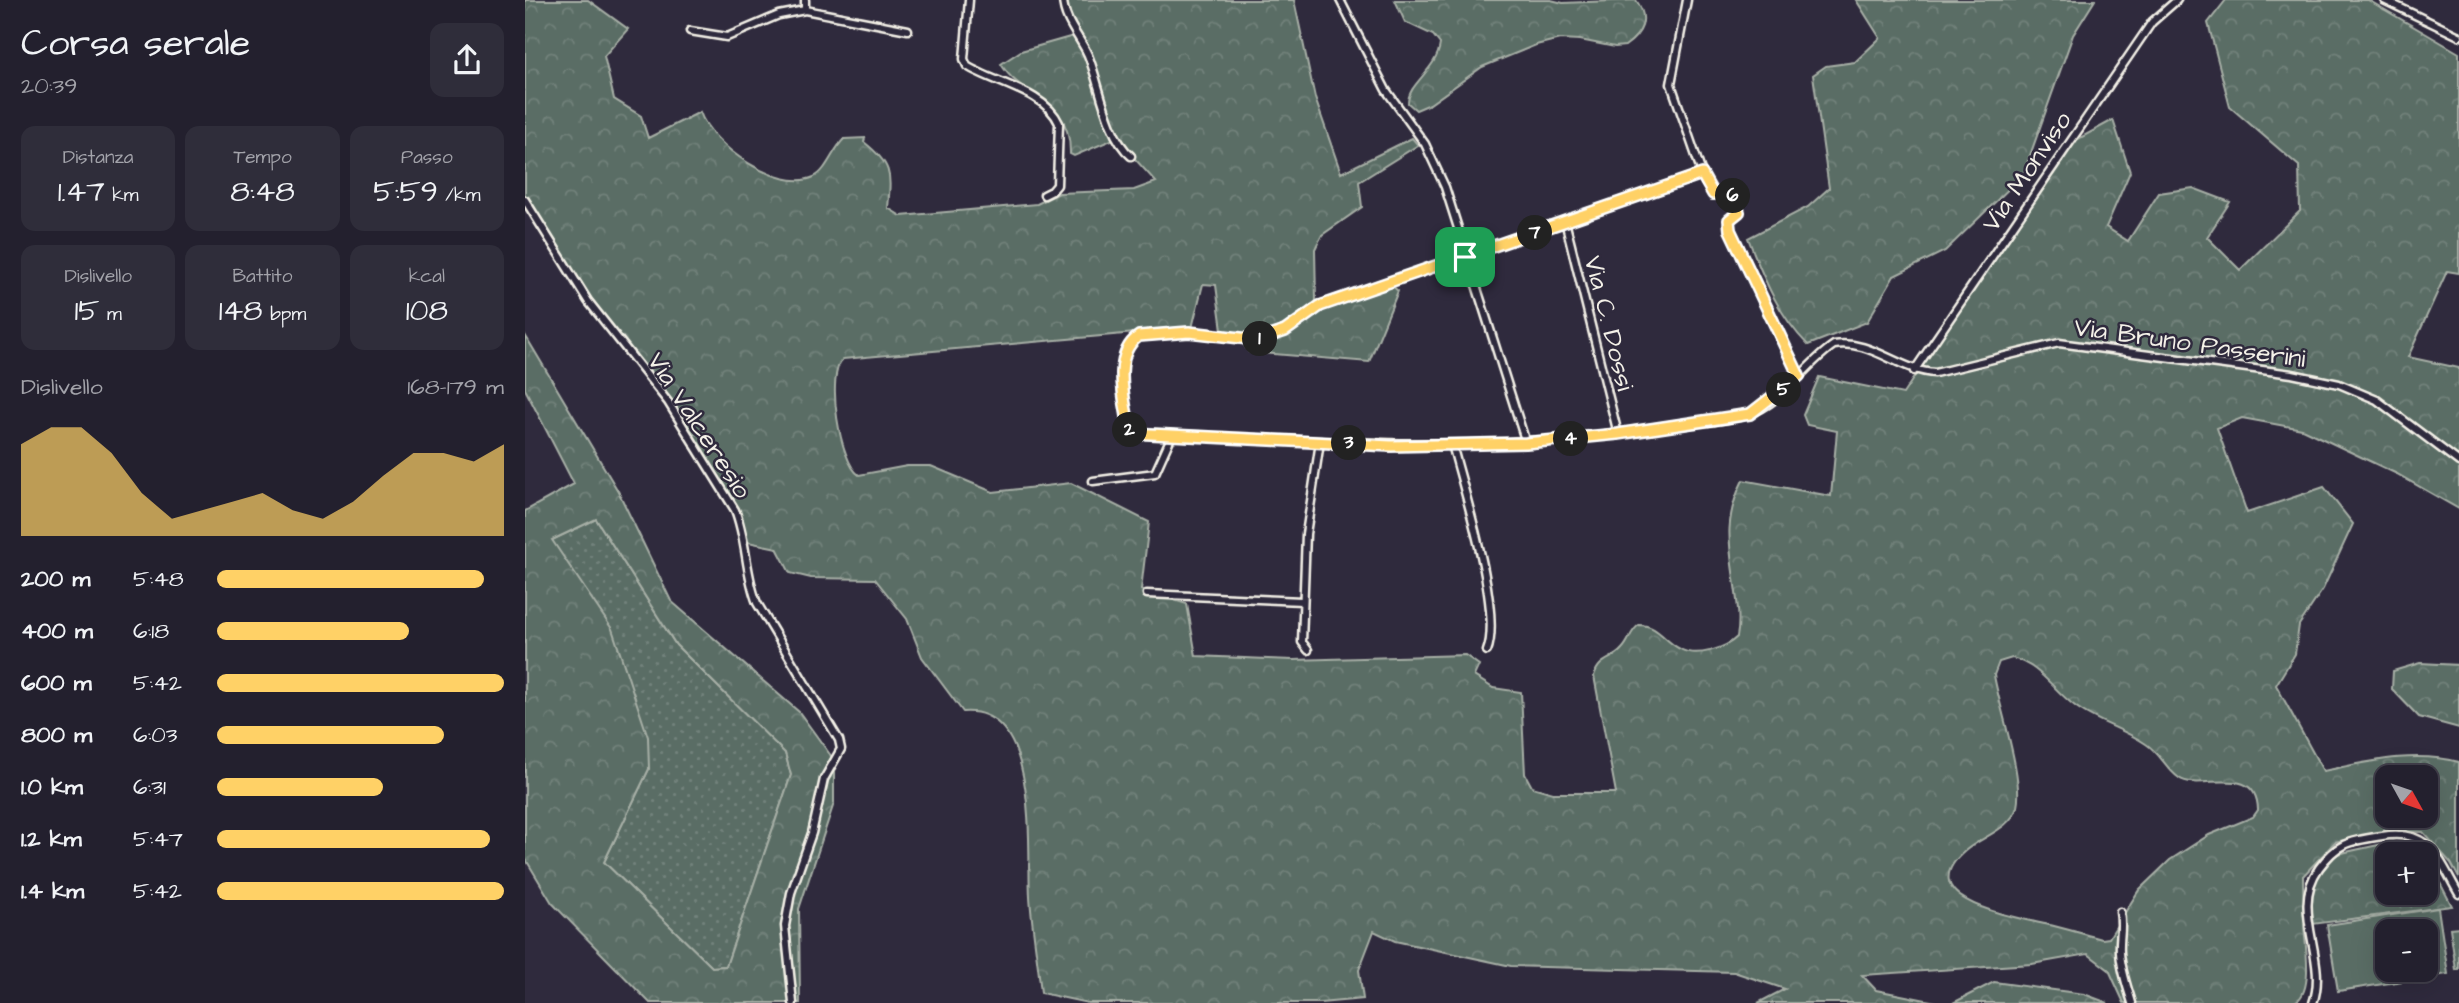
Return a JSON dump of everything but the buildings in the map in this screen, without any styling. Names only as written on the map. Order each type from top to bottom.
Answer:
[{"type":"street","points":[[805,0],[806,10]]},
{"type":"street","points":[[1063,0],[1073,29],[1090,59],[1106,113],[1124,150],[1131,156]]},
{"type":"street","points":[[1340,0],[1345,15],[1387,90],[1426,144],[1445,187],[1526,443]]},
{"type":"street","points":[[1687,0],[1671,84],[1702,174],[1713,194],[1731,192],[1739,212],[1729,220],[1730,230],[1799,376]]},
{"type":"street","name":"Via Monviso","points":[[1915,371],[2152,22],[2177,0]]},
{"type":"street","points":[[2384,0],[2459,36]]},
{"type":"street","points":[[968,2],[964,59],[967,66],[1021,89],[1056,117],[1059,124],[1056,185],[1044,195]]},
{"type":"street","points":[[690,31],[727,37],[779,15],[806,10],[908,30]]},
{"type":"street","points":[[1465,257],[1702,174]]},
{"type":"street","name":"Via Valceresio","points":[[525,200],[588,301],[669,402],[735,510],[741,526],[750,585],[757,603],[839,740],[840,754],[824,779],[812,833],[789,904],[785,926],[793,1003]]},
{"type":"street","name":"Via C. Dossi","points":[[1565,221],[1618,434]]},
{"type":"street","name":"Via Bruno Passerini","points":[[1465,257],[1320,306],[1273,337],[1258,340],[1189,332],[1139,336],[1128,349],[1123,362],[1130,433],[1320,442],[1526,443],[1618,434],[1750,414],[1834,345],[1870,349],[1915,371],[1935,373],[2059,344],[2292,374],[2339,384],[2377,400],[2459,462]]},
{"type":"street","points":[[1093,481],[1155,473],[1162,464],[1166,442],[1172,435]]},
{"type":"street","points":[[1308,650],[1302,642],[1302,601],[1306,534],[1320,442]]},
{"type":"street","points":[[1452,444],[1483,578],[1492,634],[1487,651]]},
{"type":"street","points":[[1147,594],[1302,601]]},
{"type":"street","points":[[2313,1003],[2318,974],[2306,902],[2312,878],[2333,849],[2352,841],[2389,835],[2417,838],[2438,854],[2459,894]]},
{"type":"street","points":[[2120,912],[2123,929],[2119,947],[2120,965],[2132,1003]]},
{"type":"green space","points":[[525,0],[588,0],[628,29],[604,56],[614,99],[641,116],[648,138],[700,112],[718,138],[748,163],[783,178],[800,180],[819,174],[844,139],[865,138],[864,142],[880,157],[888,171],[888,208],[901,216],[1037,204],[1059,193],[1134,190],[1156,182],[1116,138],[1074,156],[1070,154],[1063,121],[1044,101],[1010,76],[1001,64],[1021,51],[1077,35],[1064,0],[1294,0],[1315,98],[1341,173],[1412,138],[1418,145],[1359,182],[1362,207],[1322,235],[1315,249],[1316,301],[1389,283],[1398,291],[1369,362],[1249,352],[1238,336],[1222,330],[1216,285],[1203,284],[1192,328],[843,359],[835,382],[835,399],[846,454],[859,475],[907,466],[931,466],[993,492],[1071,483],[1149,522],[1141,590],[1187,604],[1196,656],[1293,660],[1465,655],[1479,665],[1474,676],[1493,688],[1521,692],[1525,774],[1532,787],[1553,793],[1616,793],[1594,676],[1596,670],[1622,649],[1639,625],[1656,630],[1674,646],[1694,653],[1718,648],[1737,637],[1738,609],[1729,535],[1732,509],[1743,480],[1831,496],[1837,431],[1807,425],[1803,415],[1819,377],[1903,394],[2067,145],[2113,120],[2130,172],[2106,227],[2128,241],[2159,193],[2193,188],[2230,202],[2207,237],[2240,270],[2300,211],[2299,166],[2230,107],[2208,23],[2226,0],[2368,0],[2459,53],[2459,273],[2447,271],[2408,357],[2459,368],[2459,509],[2397,474],[2302,429],[2242,418],[2217,428],[2247,513],[2324,487],[2353,524],[2323,589],[2299,625],[2295,654],[2276,685],[2323,771],[2408,757],[2459,762],[2459,878],[2451,863],[2438,849],[2438,842],[2432,842],[2423,832],[2386,831],[2335,842],[2303,876],[2304,920],[2311,884],[2337,854],[2375,846],[2375,905],[2438,905],[2438,878],[2452,906],[2304,925],[2306,980],[2300,998],[2293,1003],[2124,1003],[2109,970],[2088,954],[2032,964],[1862,975],[1876,990],[1941,1003],[1758,1003],[1785,989],[1734,972],[1511,966],[1395,941],[1374,931],[1359,970],[1363,999],[1320,1003],[1088,1003],[1041,993],[1030,897],[1025,784],[1018,755],[1006,732],[988,716],[963,712],[922,657],[907,619],[875,579],[811,578],[790,573],[777,548],[743,541],[742,526],[654,385],[575,284],[525,200]],"holes":[[[2012,658],[2022,661],[2083,712],[2146,744],[2179,778],[2188,782],[2238,782],[2248,786],[2255,795],[2258,810],[2253,817],[2209,835],[2170,860],[2139,890],[2109,938],[2102,939],[1991,911],[1957,894],[1949,882],[1951,868],[1965,851],[2002,827],[2014,815],[2017,807],[2014,760],[1994,675],[1999,662]]]},
{"type":"green space","points":[[1395,0],[1551,0],[1563,3],[1636,0],[1643,20],[1640,31],[1625,46],[1560,39],[1536,45],[1482,67],[1430,104],[1416,110],[1408,103],[1409,96],[1434,61],[1440,44],[1433,35],[1405,22]]},
{"type":"green space","points":[[1856,0],[2095,0],[2073,35],[2023,175],[1945,251],[1894,276],[1867,322],[1808,345],[1780,308],[1748,238],[1808,207],[1829,188],[1813,75],[1826,66],[1855,62],[1880,38]]},
{"type":"green space","points":[[525,335],[618,491],[671,601],[799,712],[834,760],[834,803],[799,909],[800,1003],[650,1003],[552,903],[525,858],[525,511],[574,484],[525,389]],"holes":[[[596,519],[676,645],[785,753],[791,775],[726,966],[712,967],[604,862],[649,769],[648,737],[612,629],[552,540]]]},
{"type":"green space","points":[[596,519],[676,645],[785,753],[791,775],[726,966],[712,967],[604,862],[649,769],[552,540]]},
{"type":"green space","points":[[2420,663],[2459,665],[2459,728],[2419,717],[2392,689],[2393,671]]},
{"type":"green space","points":[[2438,908],[2448,974],[2438,976],[2438,919],[2375,919],[2375,982],[2396,982],[2338,991],[2327,925]]},
{"type":"green space","points":[[2459,927],[2459,969],[2456,970],[2450,928]]},
{"type":"green space","points":[[1994,982],[2084,994],[2108,1003],[1953,1003]]},
{"type":"route","points":[[1702,174],[1713,194],[1731,192],[1739,212],[1729,220],[1730,230],[1799,376],[1750,414],[1618,434],[1526,443],[1391,446],[1130,433],[1124,396],[1123,362],[1133,340],[1139,336],[1189,332],[1258,340],[1273,337],[1320,306],[1465,257],[1702,174]]}]
